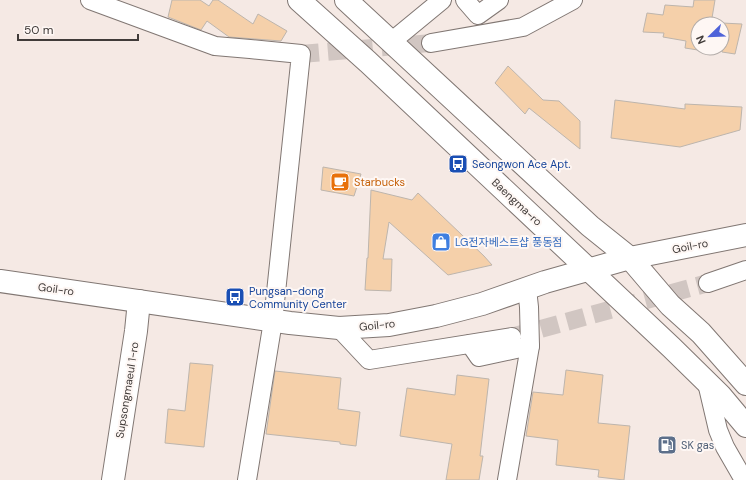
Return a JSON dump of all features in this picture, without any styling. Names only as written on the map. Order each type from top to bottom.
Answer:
[{"type":"main road","name":"Baengma-ro","points":[[299,0],[368,62],[589,269],[720,395],[746,426]]},
{"type":"main road","points":[[346,0],[590,226],[630,258],[670,305],[701,334],[746,384]]},
{"type":"main road","name":"Goil-ro","points":[[0,281],[273,321],[339,328],[389,325],[436,316],[482,304],[589,269],[630,258],[746,235]]},
{"type":"main road","name":"Supsongmaeul 1-ro","points":[[113,480],[136,332],[139,301]]},
{"type":"street","points":[[90,0],[215,46],[301,54],[273,321],[247,480]]},
{"type":"street","points":[[391,42],[442,0]]},
{"type":"street","points":[[465,0],[478,15],[499,0]]},
{"type":"street","points":[[431,43],[523,27],[573,0]]},
{"type":"street","points":[[708,283],[746,270]]},
{"type":"street","points":[[507,480],[530,346],[529,307],[526,289]]},
{"type":"street","points":[[339,328],[369,360],[512,337]]},
{"type":"street","points":[[470,344],[479,357],[530,346]]},
{"type":"street","points":[[707,383],[718,430],[725,447],[744,480]]},
{"type":"building","points":[[172,0],[200,0],[209,6],[213,0],[218,0],[253,24],[258,14],[287,31],[281,41],[229,37],[207,21],[201,30],[168,17]]},
{"type":"building","points":[[694,0],[715,0],[712,16],[690,16],[690,49],[685,48],[686,41],[663,37],[664,33],[643,32],[647,13],[663,15],[665,5],[693,7]]},
{"type":"building","points":[[730,23],[742,24],[735,54],[730,53]]},
{"type":"building","points":[[508,66],[543,100],[559,101],[580,121],[580,149],[529,108],[525,114],[495,83]]},
{"type":"building","points":[[615,100],[685,109],[685,104],[742,107],[740,130],[680,147],[611,138]]},
{"type":"building","name":"Starbucks","points":[[323,167],[361,174],[354,196],[321,190]]},
{"type":"building","points":[[371,190],[412,200],[418,193],[492,265],[448,275],[389,222],[383,259],[392,259],[391,291],[365,290]]},
{"type":"building","points":[[190,363],[213,365],[204,447],[165,443],[168,409],[185,411]]},
{"type":"building","points":[[566,370],[603,375],[598,423],[630,426],[624,480],[598,477],[599,470],[556,465],[558,440],[526,436],[533,392],[563,395]]},
{"type":"building","points":[[275,371],[341,378],[338,409],[360,412],[356,446],[340,444],[340,442],[266,434]]},
{"type":"building","points":[[457,375],[489,379],[480,456],[483,456],[479,480],[446,480],[452,444],[400,436],[407,388],[455,395]]},
{"type":"tunnel","points":[[301,54],[431,43]]},
{"type":"tunnel","points":[[515,336],[708,283]]},
{"type":"place","name":"Seongwon Ace Apt.","points":[[458,164]]},
{"type":"place","name":"Starbucks","points":[[340,182]]},
{"type":"place","name":"LG전자베스트샵 풍동점","points":[[441,242]]},
{"type":"place","name":"Pungsan-dong Community Center","points":[[235,297]]},
{"type":"place","name":"SK gas","points":[[667,445]]}]
